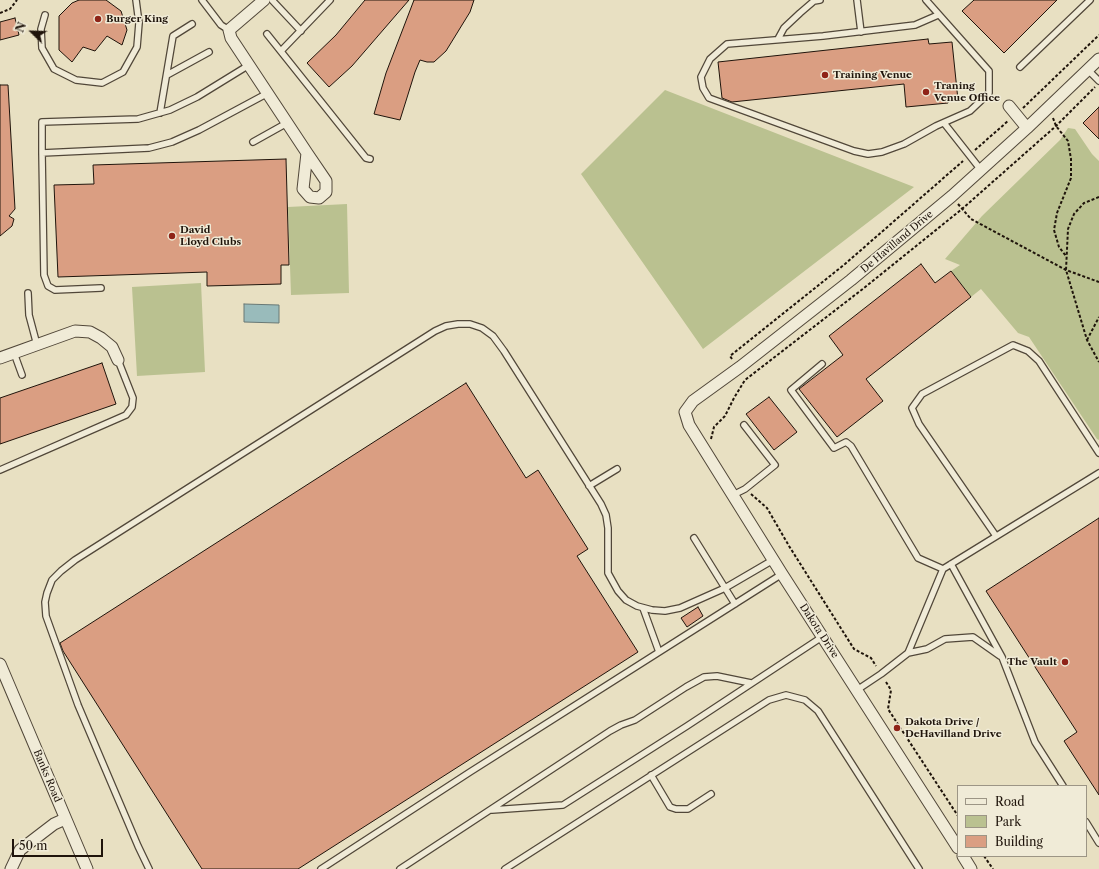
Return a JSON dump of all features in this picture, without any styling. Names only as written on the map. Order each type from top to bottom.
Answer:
[{"type":"street","points":[[264,0],[229,30],[231,38],[307,153]]},
{"type":"street","name":"De Havilland Drive","points":[[685,412],[693,401],[740,367],[851,280],[952,196],[1027,128],[1099,59]]},
{"type":"street","points":[[1012,110],[1027,128]]},
{"type":"street","points":[[0,358],[75,331],[90,332],[101,338],[112,347],[118,360]]},
{"type":"street","name":"Dakota Drive","points":[[685,412],[689,425],[773,560],[957,846]]},
{"type":"street","name":"Banks Road","points":[[0,664],[87,869]]},
{"type":"street","points":[[11,869],[20,850],[54,824],[65,819]]},
{"type":"street","points":[[964,857],[971,869]]},
{"type":"lane","points":[[45,15],[41,29],[42,48],[54,69],[76,80],[102,83],[123,72],[137,47],[140,23],[136,0]]},
{"type":"lane","points":[[202,0],[221,25],[229,30]]},
{"type":"lane","points":[[272,0],[301,31]]},
{"type":"lane","points":[[281,51],[330,0]]},
{"type":"lane","points":[[778,39],[784,28],[800,13],[814,2],[820,0]]},
{"type":"lane","points":[[856,0],[861,32]]},
{"type":"lane","points":[[926,0],[989,71],[990,93],[970,111],[904,144],[882,152],[868,154],[854,151],[709,98],[703,88],[701,77],[710,59],[727,44],[823,36],[915,25],[938,15]]},
{"type":"lane","points":[[1020,67],[1090,0]]},
{"type":"lane","points":[[160,113],[174,36],[192,24]]},
{"type":"lane","points":[[267,34],[366,158],[370,159]]},
{"type":"lane","points":[[166,75],[209,52]]},
{"type":"lane","points":[[101,288],[55,290],[48,286],[44,275],[42,122],[138,119],[160,113],[170,110],[197,97],[249,65]]},
{"type":"lane","points":[[1088,70],[1099,82]]},
{"type":"lane","points":[[42,153],[149,148],[172,142],[199,130],[268,93]]},
{"type":"lane","points":[[253,142],[287,123]]},
{"type":"lane","points":[[944,123],[981,170]]},
{"type":"lane","points":[[28,293],[30,315],[38,345]]},
{"type":"lane","points":[[150,869],[138,846],[78,704],[46,616],[45,602],[52,580],[75,560],[435,331],[446,326],[470,324],[482,328],[493,336],[504,351],[601,504],[606,515],[608,528],[608,573],[612,582],[626,600],[637,606],[652,610],[664,611],[680,608],[725,588],[773,560]]},
{"type":"lane","points":[[996,536],[919,424],[912,408],[922,394],[1013,345],[1028,351],[1040,361],[1099,453]]},
{"type":"lane","points":[[14,353],[22,375]]},
{"type":"lane","points":[[0,470],[126,415],[132,407],[133,398],[118,360]]},
{"type":"lane","points":[[822,364],[791,390],[834,448],[846,442],[851,446],[918,558],[943,569]]},
{"type":"lane","points":[[733,496],[775,465],[744,425]]},
{"type":"lane","points":[[590,486],[617,469]]},
{"type":"lane","points":[[908,653],[943,569],[1099,473]]},
{"type":"lane","points":[[694,538],[735,604]]},
{"type":"lane","points":[[951,564],[1002,657],[1035,742],[1062,785]]},
{"type":"lane","points":[[321,869],[470,772],[782,574]]},
{"type":"lane","points":[[643,608],[659,652]]},
{"type":"lane","points":[[491,810],[563,805],[687,726],[822,637]]},
{"type":"lane","points":[[857,690],[908,653],[927,648],[945,639],[973,637],[1002,657]]},
{"type":"lane","points":[[400,869],[610,731],[635,720],[704,677],[717,676],[751,683]]},
{"type":"lane","points":[[505,869],[769,700],[786,695],[805,700],[818,711],[919,869]]},
{"type":"lane","points":[[652,775],[670,807],[676,809],[688,809],[711,794]]},
{"type":"lane","points":[[1087,824],[1099,843]]},
{"type":"path","points":[[0,13],[10,9],[17,0]]},
{"type":"path","points":[[730,356],[845,264],[970,155],[1012,110],[1029,104],[1099,35]]},
{"type":"path","points":[[715,445],[711,438],[714,427],[725,416],[745,380],[864,288],[962,209],[1056,126],[1099,82]]},
{"type":"path","points":[[1049,107],[1056,126],[1068,141],[1071,159],[1071,178],[1057,213],[1054,230],[1059,247],[1067,257]]},
{"type":"path","points":[[952,196],[971,219],[1066,270],[1099,282]]},
{"type":"path","points":[[1099,197],[1084,203],[1074,214],[1068,229],[1066,270],[1087,340],[1099,362]]},
{"type":"path","points":[[1087,340],[1099,317]]},
{"type":"path","points":[[744,489],[767,508],[789,546],[854,649],[871,658],[891,690],[888,709],[957,814]]},
{"type":"path","points":[[985,857],[992,869]]},
{"type":"green space","points":[[665,90],[914,187],[703,349],[581,174]]},
{"type":"green space","points":[[1068,128],[1075,129],[1092,154],[1099,161],[1099,440],[1029,337],[1018,333],[981,289],[971,297],[951,271],[960,265],[945,259],[982,216],[1060,140]]},
{"type":"green space","points":[[347,204],[349,293],[291,295],[288,207]]},
{"type":"green space","points":[[201,283],[205,372],[137,376],[132,287]]},
{"type":"water","points":[[244,304],[279,305],[279,323],[244,322]]},
{"type":"building","points":[[79,0],[106,0],[121,11],[127,30],[122,45],[107,36],[95,51],[83,47],[72,62],[59,50],[59,16],[72,3]]},
{"type":"building","points":[[365,0],[409,0],[352,66],[329,87],[307,63],[336,35]]},
{"type":"building","points":[[414,0],[474,0],[470,12],[446,51],[434,62],[420,60],[400,120],[374,114],[386,73]]},
{"type":"building","points":[[974,0],[1057,0],[1004,53],[962,11]]},
{"type":"building","points":[[15,18],[19,35],[0,40],[0,22]]},
{"type":"building","name":"Training Venue","points":[[928,39],[929,44],[952,42],[958,100],[948,101],[948,103],[906,107],[904,84],[732,102],[722,98],[718,62]]},
{"type":"building","points":[[0,85],[8,85],[15,209],[9,216],[14,219],[12,226],[0,236]]},
{"type":"building","points":[[1099,107],[1099,139],[1083,123]]},
{"type":"building","name":"David Lloyd Clubs","points":[[286,159],[289,265],[281,265],[281,284],[207,286],[207,272],[58,277],[54,185],[94,184],[93,165]]},
{"type":"building","points":[[921,264],[935,283],[951,271],[971,297],[866,379],[883,401],[837,437],[799,389],[843,355],[829,336]]},
{"type":"building","points":[[102,363],[116,404],[0,444],[0,398]]},
{"type":"building","points":[[466,383],[526,478],[538,470],[588,549],[577,556],[638,652],[298,869],[202,869],[63,651],[60,643]]},
{"type":"building","points":[[769,397],[797,432],[774,450],[746,414]]},
{"type":"building","name":"The Vault","points":[[1099,518],[1099,795],[1064,741],[1077,732],[986,591]]},
{"type":"building","points":[[698,607],[703,616],[687,627],[681,618]]},
{"type":"place","name":"Burger King","points":[[98,19]]},
{"type":"place","name":"Training Venue","points":[[825,75]]},
{"type":"place","name":"Traning Venue Office","points":[[926,92]]},
{"type":"place","name":"David Lloyd Clubs","points":[[172,236]]},
{"type":"place","name":"The Vault","points":[[1065,662]]},
{"type":"place","name":"Dakota Drive / DeHavilland Drive","points":[[897,728]]}]
